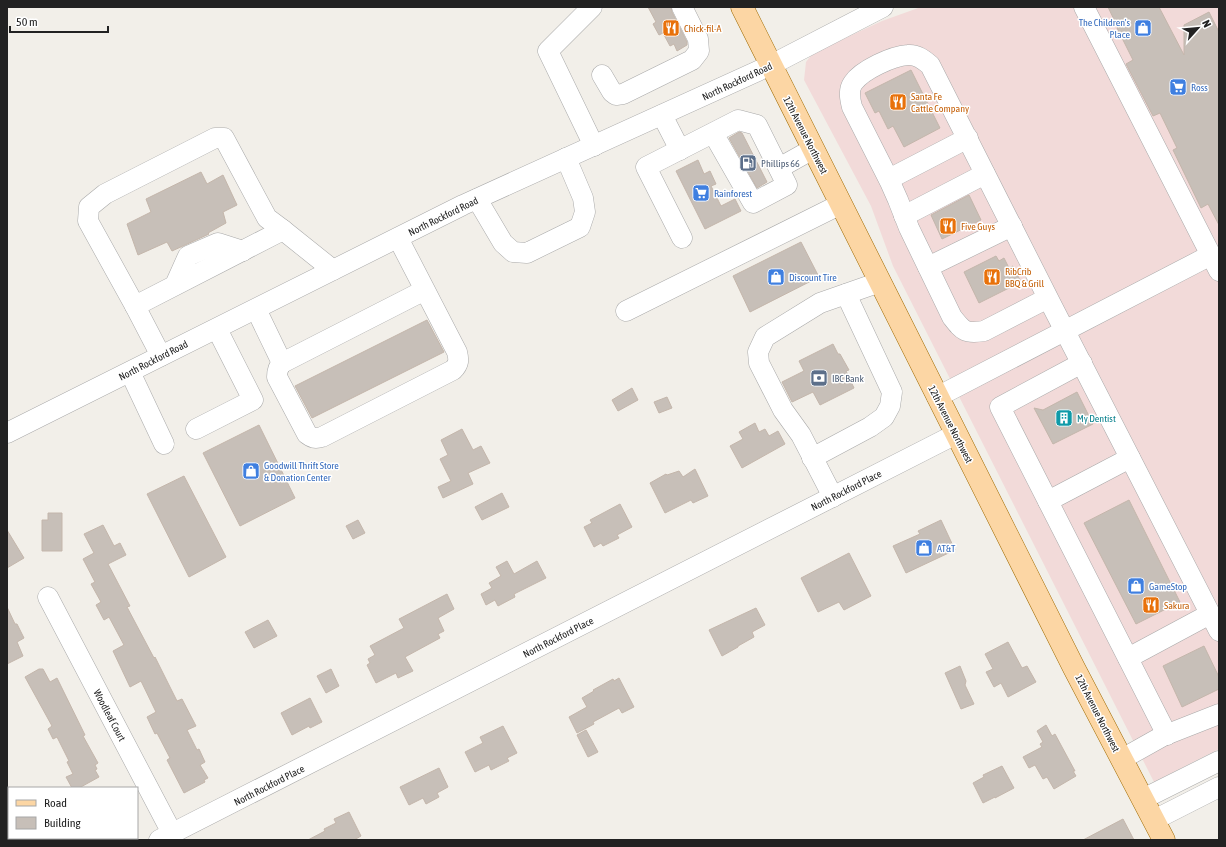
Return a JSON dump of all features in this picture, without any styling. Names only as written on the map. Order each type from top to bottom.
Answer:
[{"type":"main road","name":"12th Avenue Northwest","points":[[742,7],[1074,668],[1164,840]]},
{"type":"street","points":[[592,7],[548,50],[594,146]]},
{"type":"street","points":[[602,75],[612,92],[616,94],[623,94],[692,60],[699,50],[698,39],[682,7]]},
{"type":"street","name":"North Rockford Road","points":[[7,433],[477,199],[771,66],[883,7]]},
{"type":"street","points":[[937,397],[1065,331],[1215,263],[1084,7]]},
{"type":"street","points":[[1048,298],[984,331],[972,333],[962,329],[952,317],[908,228],[888,179],[852,107],[849,94],[853,83],[864,73],[879,64],[894,58],[909,55],[919,57],[930,65],[1215,622],[1128,658]]},
{"type":"street","points":[[662,115],[680,150]]},
{"type":"street","points":[[682,238],[646,167],[738,120],[757,125],[787,185],[753,203],[713,133]]},
{"type":"street","points":[[161,356],[88,221],[89,207],[105,194],[215,138],[224,138],[267,218],[333,270]]},
{"type":"street","points":[[888,179],[968,138]]},
{"type":"street","points":[[779,168],[813,149]]},
{"type":"street","points":[[477,199],[503,243],[513,252],[527,253],[580,227],[585,212],[583,198],[566,158]]},
{"type":"street","points":[[904,216],[985,174]]},
{"type":"street","points":[[626,312],[841,204]]},
{"type":"street","points":[[928,267],[1012,226]]},
{"type":"street","points":[[135,306],[283,230]]},
{"type":"street","points":[[398,238],[425,290],[457,352],[459,359],[458,366],[453,370],[322,437],[311,438],[307,434],[278,377],[279,366],[282,363],[425,290]]},
{"type":"street","points":[[833,497],[801,435],[783,410],[759,363],[758,352],[765,337],[820,303],[880,282]]},
{"type":"street","points":[[812,458],[870,427],[884,417],[890,406],[892,392],[846,294]]},
{"type":"street","points":[[256,309],[282,363]]},
{"type":"street","points":[[196,429],[253,400],[217,329]]},
{"type":"street","points":[[1082,364],[1000,407],[1167,735]]},
{"type":"street","points":[[130,372],[164,444]]},
{"type":"street","name":"North Rockford Place","points":[[166,837],[956,434]]},
{"type":"street","points":[[1048,501],[1130,458]]},
{"type":"street","name":"Woodleaf Court","points":[[48,597],[166,837]]},
{"type":"street","points":[[1122,758],[1167,735],[1219,714]]},
{"type":"street","points":[[1143,799],[1219,761]]},
{"type":"street","points":[[1154,820],[1219,787]]},
{"type":"shaded area","points":[[921,7],[1219,7],[1219,749],[1154,782],[893,266],[871,206],[804,80],[806,62],[813,53],[882,21]]},
{"type":"building","name":"Chick-fil-A","points":[[648,7],[671,7],[687,45],[677,51],[674,44],[670,46],[663,33],[659,35],[653,24],[656,22]]},
{"type":"building","name":"Ross","points":[[1108,7],[1159,7],[1184,55],[1184,25],[1209,12],[1219,32],[1219,225],[1208,204],[1201,208],[1173,150],[1177,148],[1160,113],[1153,116],[1126,64],[1133,60]]},
{"type":"building","name":"Santa Fe Cattle Company","points":[[911,70],[940,128],[904,147],[893,126],[888,129],[879,111],[875,113],[865,93]]},
{"type":"building","name":"Phillips 66","points":[[739,132],[742,133],[767,182],[757,188],[729,138]]},
{"type":"building","name":"Rainforest","points":[[698,160],[704,174],[710,171],[716,184],[711,186],[721,206],[735,199],[741,211],[705,229],[676,171]]},
{"type":"building","points":[[201,172],[207,184],[223,175],[237,205],[223,212],[226,223],[208,233],[209,234],[172,251],[167,242],[138,255],[127,224],[151,212],[146,199]]},
{"type":"building","points":[[969,195],[981,220],[942,239],[931,215]]},
{"type":"building","name":"Discount Tire","points":[[801,242],[819,277],[750,312],[733,276]]},
{"type":"building","name":"RibCrib BBQ & Grill","points":[[996,256],[999,261],[1004,258],[1009,268],[1013,266],[1021,282],[979,303],[964,272]]},
{"type":"building","points":[[427,320],[444,352],[312,418],[295,386]]},
{"type":"building","name":"IBC Bank","points":[[833,344],[849,370],[846,371],[854,388],[820,405],[813,392],[792,402],[782,382],[804,371],[799,361]]},
{"type":"building","points":[[632,388],[638,400],[618,411],[612,400]]},
{"type":"building","name":"My Dentist","points":[[1077,392],[1093,424],[1053,444],[1034,408],[1043,410]]},
{"type":"building","points":[[667,397],[672,408],[659,413],[654,402]]},
{"type":"building","points":[[755,423],[759,432],[765,429],[769,436],[778,431],[785,444],[742,468],[730,446],[743,439],[739,432]]},
{"type":"building","points":[[259,425],[295,498],[240,526],[203,453]]},
{"type":"building","points":[[462,429],[473,450],[481,446],[490,463],[468,473],[473,484],[443,498],[438,487],[451,481],[440,459],[448,455],[441,440]]},
{"type":"building","points":[[695,469],[708,496],[693,503],[691,500],[665,513],[650,483],[666,474],[679,471],[683,477]]},
{"type":"building","points":[[184,476],[226,557],[189,577],[147,494]]},
{"type":"building","points":[[502,493],[509,507],[482,520],[475,507]]},
{"type":"building","points":[[1129,500],[1180,602],[1136,624],[1084,523]]},
{"type":"building","points":[[620,504],[632,527],[617,535],[619,538],[603,546],[601,543],[594,547],[584,527],[592,523],[590,520]]},
{"type":"building","points":[[48,513],[62,513],[62,551],[42,551],[42,520],[48,520]]},
{"type":"building","points":[[358,520],[365,533],[353,539],[346,526]]},
{"type":"building","name":"AT&T","points":[[941,520],[955,550],[906,573],[893,546],[920,534],[918,531]]},
{"type":"building","points":[[103,525],[114,546],[120,543],[126,555],[108,564],[130,606],[127,607],[154,658],[155,657],[177,701],[182,699],[196,726],[187,730],[205,762],[200,765],[208,778],[204,780],[205,782],[184,793],[167,760],[170,758],[157,733],[155,734],[147,717],[156,712],[141,681],[130,687],[113,651],[124,645],[109,617],[104,620],[96,605],[101,602],[91,584],[95,582],[83,559],[94,553],[84,534]]},
{"type":"building","points":[[7,530],[24,558],[7,568]]},
{"type":"building","points":[[849,553],[871,596],[844,610],[839,602],[818,612],[801,578]]},
{"type":"building","points":[[507,561],[514,574],[537,561],[546,578],[514,594],[515,597],[498,606],[495,600],[486,605],[481,594],[492,588],[489,583],[501,576],[496,567]]},
{"type":"building","points":[[447,594],[454,609],[438,618],[444,631],[438,634],[440,638],[405,657],[413,671],[398,678],[396,673],[376,683],[367,665],[370,663],[368,659],[375,655],[370,646],[404,628],[399,619]]},
{"type":"building","points":[[7,607],[24,638],[17,642],[23,656],[7,664]]},
{"type":"building","points":[[756,608],[765,625],[752,632],[754,637],[722,656],[709,630]]},
{"type":"building","points":[[268,620],[277,636],[254,648],[245,632]]},
{"type":"building","points":[[1008,642],[1022,668],[1027,666],[1036,682],[1008,697],[1001,683],[994,687],[986,672],[993,669],[985,654]]},
{"type":"building","points":[[1204,646],[1219,677],[1219,689],[1182,707],[1163,666]]},
{"type":"building","points":[[960,666],[966,681],[965,685],[974,704],[961,709],[945,673]]},
{"type":"building","points":[[39,669],[43,669],[50,682],[57,678],[85,735],[83,736],[98,763],[95,765],[97,769],[95,770],[99,777],[81,787],[71,787],[66,777],[73,774],[67,762],[69,761],[57,737],[53,739],[48,729],[52,726],[25,677]]},
{"type":"building","points":[[331,669],[339,686],[326,693],[317,676]]},
{"type":"building","points":[[619,678],[634,707],[622,713],[619,708],[593,722],[594,724],[577,733],[569,717],[587,707],[582,698],[613,679],[614,681]]},
{"type":"building","points":[[310,698],[322,722],[310,728],[309,726],[292,735],[281,713]]},
{"type":"building","points":[[1046,725],[1052,736],[1055,734],[1075,771],[1073,771],[1076,776],[1054,789],[1047,777],[1043,779],[1035,765],[1029,768],[1023,757],[1042,747],[1040,744],[1043,742],[1037,731]]},
{"type":"building","points":[[503,726],[517,753],[507,758],[509,761],[491,770],[489,765],[475,772],[465,752],[483,743],[480,737]]},
{"type":"building","points":[[586,730],[598,752],[588,757],[577,735]]},
{"type":"building","points":[[1002,766],[1014,788],[983,803],[973,783],[984,777],[983,775]]},
{"type":"building","points":[[439,768],[448,787],[437,793],[439,797],[426,804],[423,798],[409,805],[400,787]]},
{"type":"building","points":[[349,812],[361,836],[354,840],[308,840],[336,823],[334,819]]},
{"type":"building","points":[[1123,819],[1134,840],[1083,840]]},
{"type":"place","name":"Chick-fil-A","points":[[671,28]]},
{"type":"place","name":"The Children's Place","points":[[1143,28]]},
{"type":"place","name":"Ross","points":[[1178,87]]},
{"type":"place","name":"Santa Fe Cattle Company","points":[[898,102]]},
{"type":"place","name":"Phillips 66","points":[[748,163]]},
{"type":"place","name":"Rainforest","points":[[701,193]]},
{"type":"place","name":"Five Guys","points":[[948,226]]},
{"type":"place","name":"Discount Tire","points":[[776,277]]},
{"type":"place","name":"RibCrib BBQ & Grill","points":[[992,277]]},
{"type":"place","name":"IBC Bank","points":[[819,378]]},
{"type":"place","name":"My Dentist","points":[[1064,418]]},
{"type":"place","name":"Goodwill Thrift Store & Donation Center","points":[[251,471]]},
{"type":"place","name":"AT&T","points":[[924,548]]},
{"type":"place","name":"GameStop","points":[[1136,586]]},
{"type":"place","name":"Sakura","points":[[1151,605]]}]
